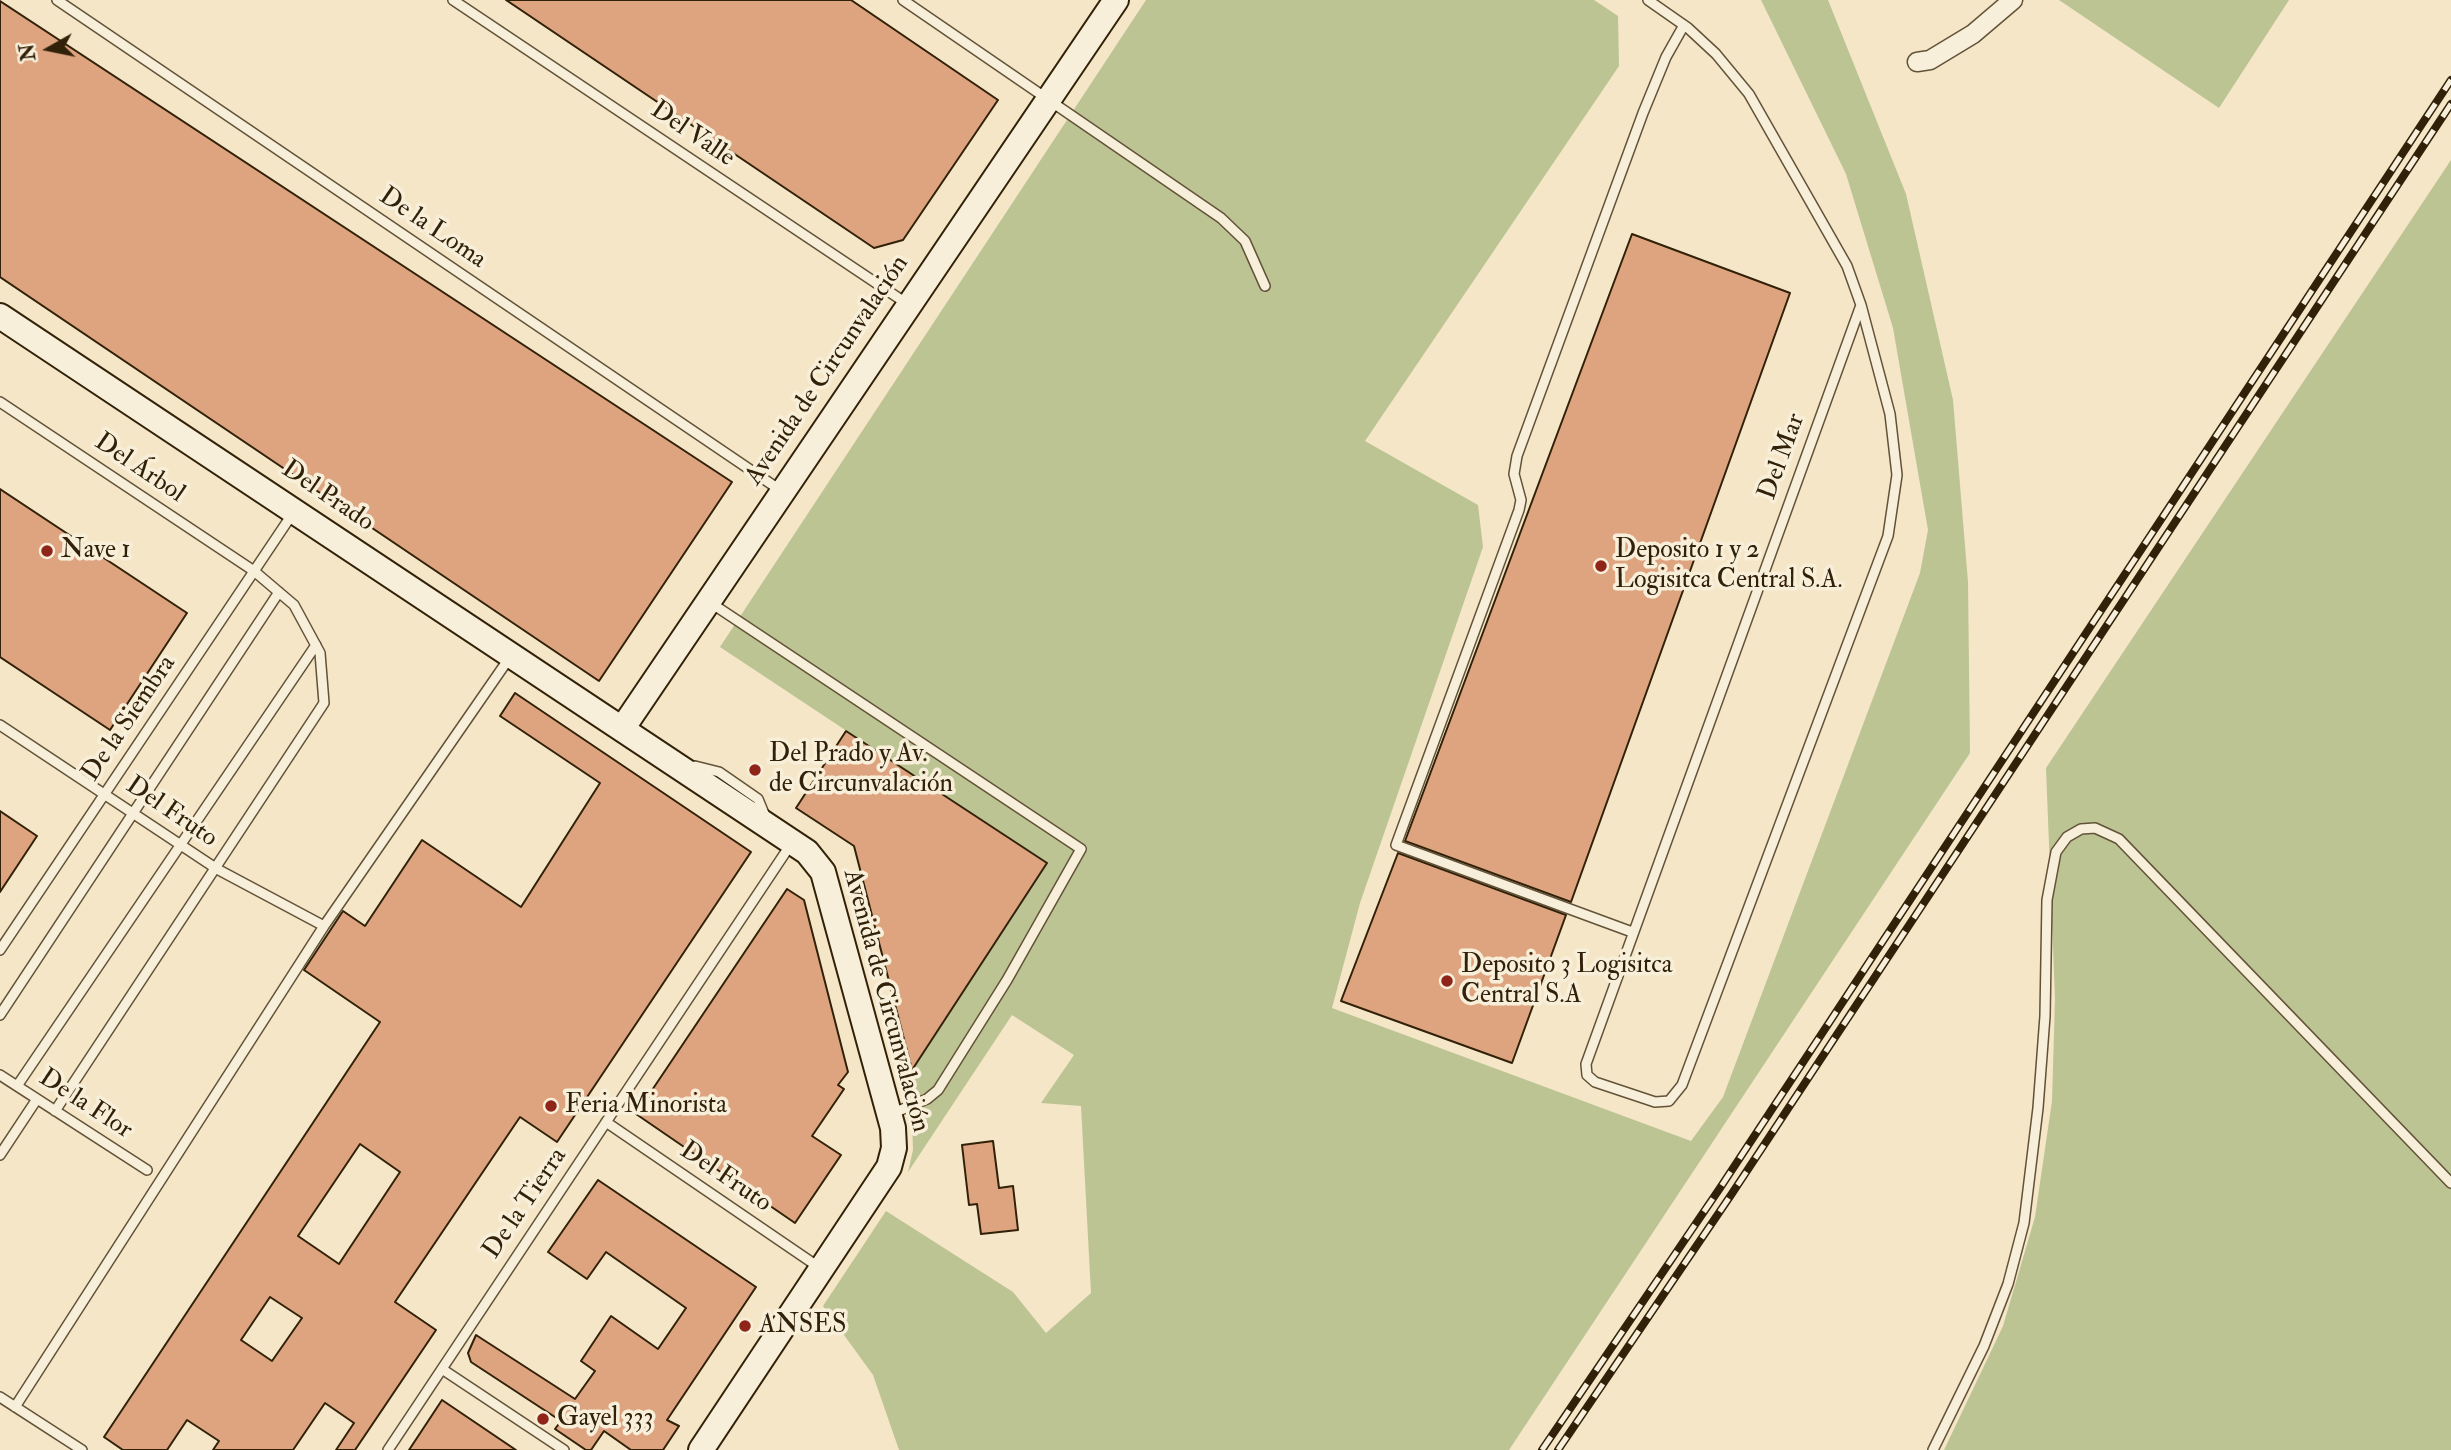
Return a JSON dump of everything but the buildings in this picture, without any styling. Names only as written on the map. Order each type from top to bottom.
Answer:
[{"type":"street","name":"Avenida de Circunvalación","points":[[701,1450],[889,1167],[894,1149],[890,1114],[828,885],[816,861],[792,842],[622,729],[1116,0]]},
{"type":"street","points":[[1917,62],[1930,60],[1973,34],[2013,0]]},
{"type":"street","name":"Del Prado","points":[[0,316],[622,729]]},
{"type":"lane","name":"De la Loma","points":[[57,0],[783,492]]},
{"type":"lane","name":"Del Valle","points":[[453,0],[908,304]]},
{"type":"lane","points":[[903,0],[1221,218],[1245,242],[1265,286]]},
{"type":"lane","points":[[1648,0],[1684,25],[1716,54],[1749,94],[1847,265],[1861,305]]},
{"type":"lane","points":[[1632,932],[1396,845],[1519,510],[1521,500],[1514,474],[1517,456],[1643,113],[1666,57],[1684,25]]},
{"type":"lane","name":"Del Mar","points":[[1861,305],[1890,414],[1897,475],[1888,536],[1682,1084],[1669,1101],[1654,1102],[1595,1082],[1587,1075],[1586,1065],[1861,305]]},
{"type":"lane","name":"Del Árbol","points":[[0,402],[254,571],[294,604],[320,653],[324,703],[55,1111]]},
{"type":"lane","name":"De la Siembra","points":[[0,950],[294,511]]},
{"type":"lane","points":[[0,1015],[135,815],[279,592]]},
{"type":"lane","points":[[709,602],[1081,849],[1007,980],[938,1090],[927,1099],[890,1114]]},
{"type":"lane","points":[[17,1086],[316,645]]},
{"type":"lane","points":[[15,1407],[324,926],[511,656]]},
{"type":"lane","name":"Del Fruto","points":[[0,725],[217,869],[324,926]]},
{"type":"lane","points":[[1933,1450],[1984,1346],[2008,1284],[2024,1223],[2038,1108],[2045,1016],[2047,900],[2056,852],[2067,837],[2081,829],[2095,828],[2119,839],[2451,1183]]},
{"type":"lane","name":"De la Tierra","points":[[388,1450],[792,842]]},
{"type":"lane","name":"De la Flor","points":[[0,1075],[147,1170]]},
{"type":"lane","points":[[0,1155],[37,1099]]},
{"type":"lane","name":"Del Fruto","points":[[606,1122],[821,1269]]},
{"type":"lane","points":[[442,1368],[564,1450]]},
{"type":"lane","points":[[0,1397],[82,1450]]},
{"type":"green space","points":[[1146,0],[1594,0],[1618,16],[1619,66],[1365,441],[1478,505],[1483,547],[1360,903],[1332,1008],[1691,1141],[1723,1097],[1920,573],[1928,530],[1893,328],[1846,174],[1761,0],[1828,0],[1906,194],[1953,400],[1968,582],[1970,753],[1509,1450],[899,1450],[873,1375],[823,1306],[886,1211],[1013,1292],[1046,1333],[1091,1293],[1081,1106],[1041,1103],[1074,1055],[1012,1015],[908,1172],[913,1150],[912,1120],[904,1081],[1046,863],[720,647]]},
{"type":"green space","points":[[2059,0],[2289,0],[2219,108]]},
{"type":"green space","points":[[2451,160],[2451,1450],[1944,1450],[2003,1326],[2035,1217],[2052,1101],[2055,998],[2046,768]]},
{"type":"railway","points":[[1542,1450],[1720,1188],[2451,80]]},
{"type":"railway","points":[[1558,1450],[1731,1195],[2451,104]]},
{"type":"place","name":"Nave 1","points":[[47,551]]},
{"type":"place","name":"Deposito 1 y 2 Logisitca Central S.A.","points":[[1601,566]]},
{"type":"place","name":"Del Prado y Av. de Circunvalación","points":[[755,770]]},
{"type":"place","name":"Deposito 3 Logisitca Central S.A","points":[[1447,981]]},
{"type":"place","name":"Feria Minorista","points":[[551,1106]]},
{"type":"place","name":"ANSES","points":[[745,1326]]},
{"type":"place","name":"Gayel 333","points":[[543,1419]]}]
